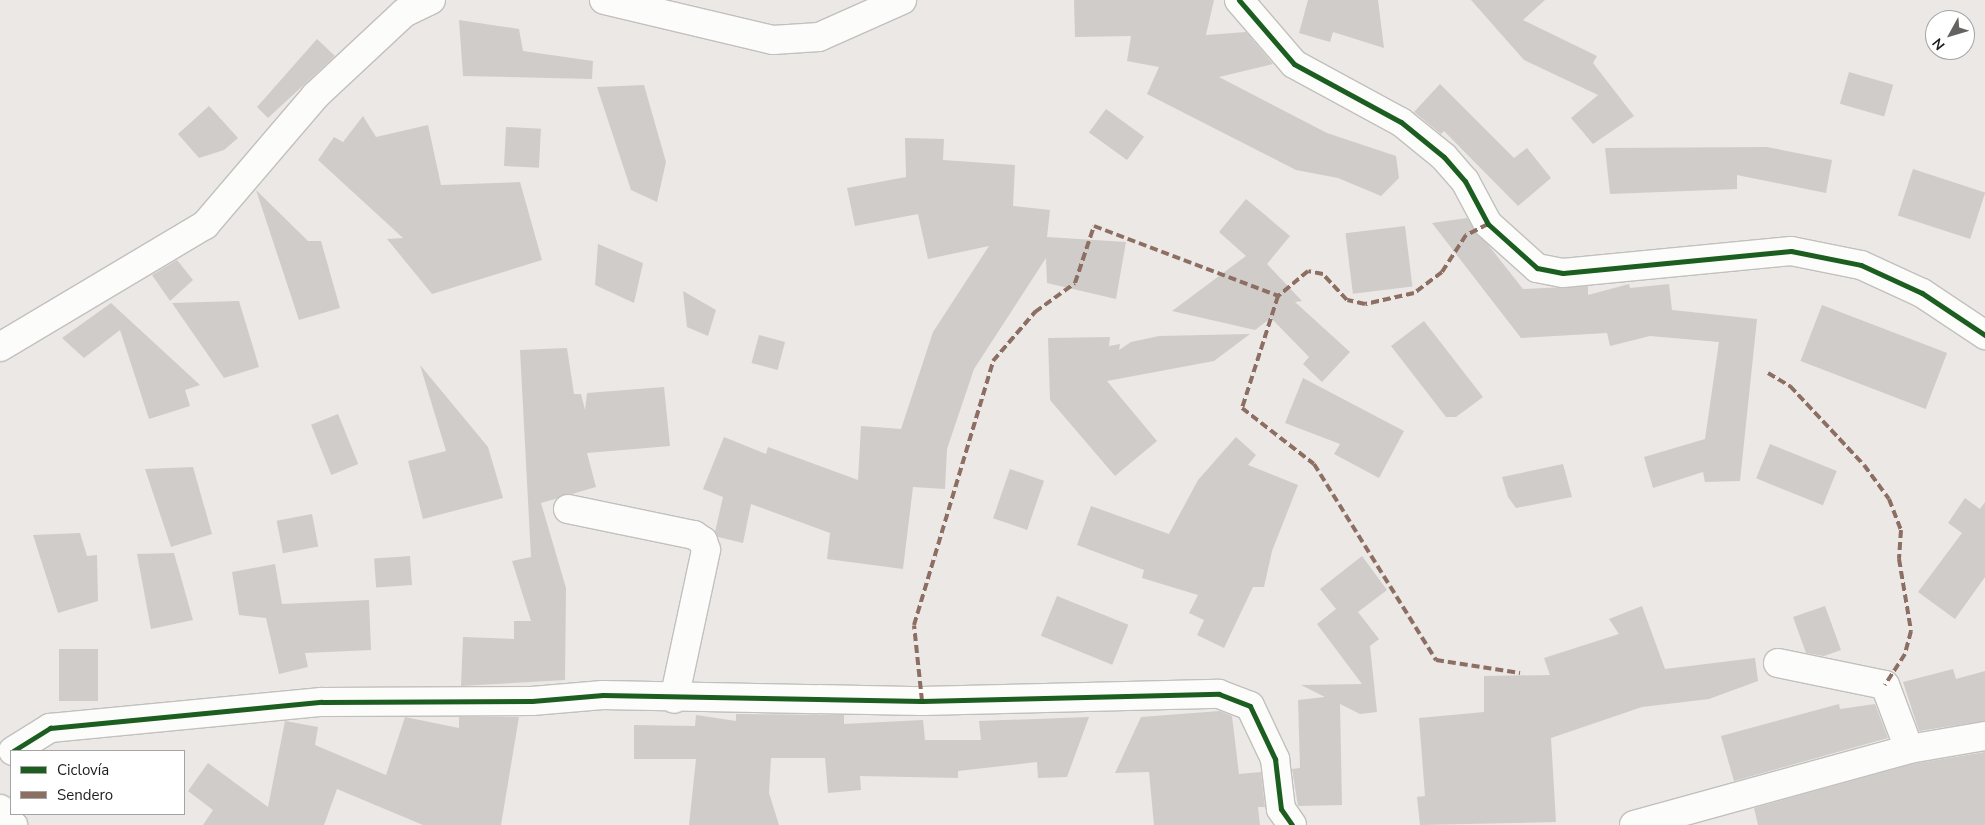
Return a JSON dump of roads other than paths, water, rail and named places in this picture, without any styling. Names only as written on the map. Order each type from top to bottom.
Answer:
[{"type":"street","points":[[0,347],[205,225],[315,96],[404,13],[431,0]]},
{"type":"street","points":[[604,0],[773,40],[819,37],[902,0]]},
{"type":"street","points":[[1239,0],[1294,64],[1401,122],[1444,157],[1465,181],[1488,224],[1537,268],[1563,273],[1791,251],[1861,265],[1922,293],[1985,335]]},
{"type":"street","points":[[568,509],[694,535],[703,541],[706,550],[674,699]]},
{"type":"street","points":[[1778,663],[1885,685],[1909,749]]},
{"type":"street","points":[[15,750],[50,728],[322,702],[532,701],[603,695],[674,699],[922,701],[1219,694],[1250,706],[1275,759],[1281,809],[1292,825]]},
{"type":"street","points":[[1639,825],[1909,749],[1985,736]]},
{"type":"street","points":[[0,809],[12,825]]}]
